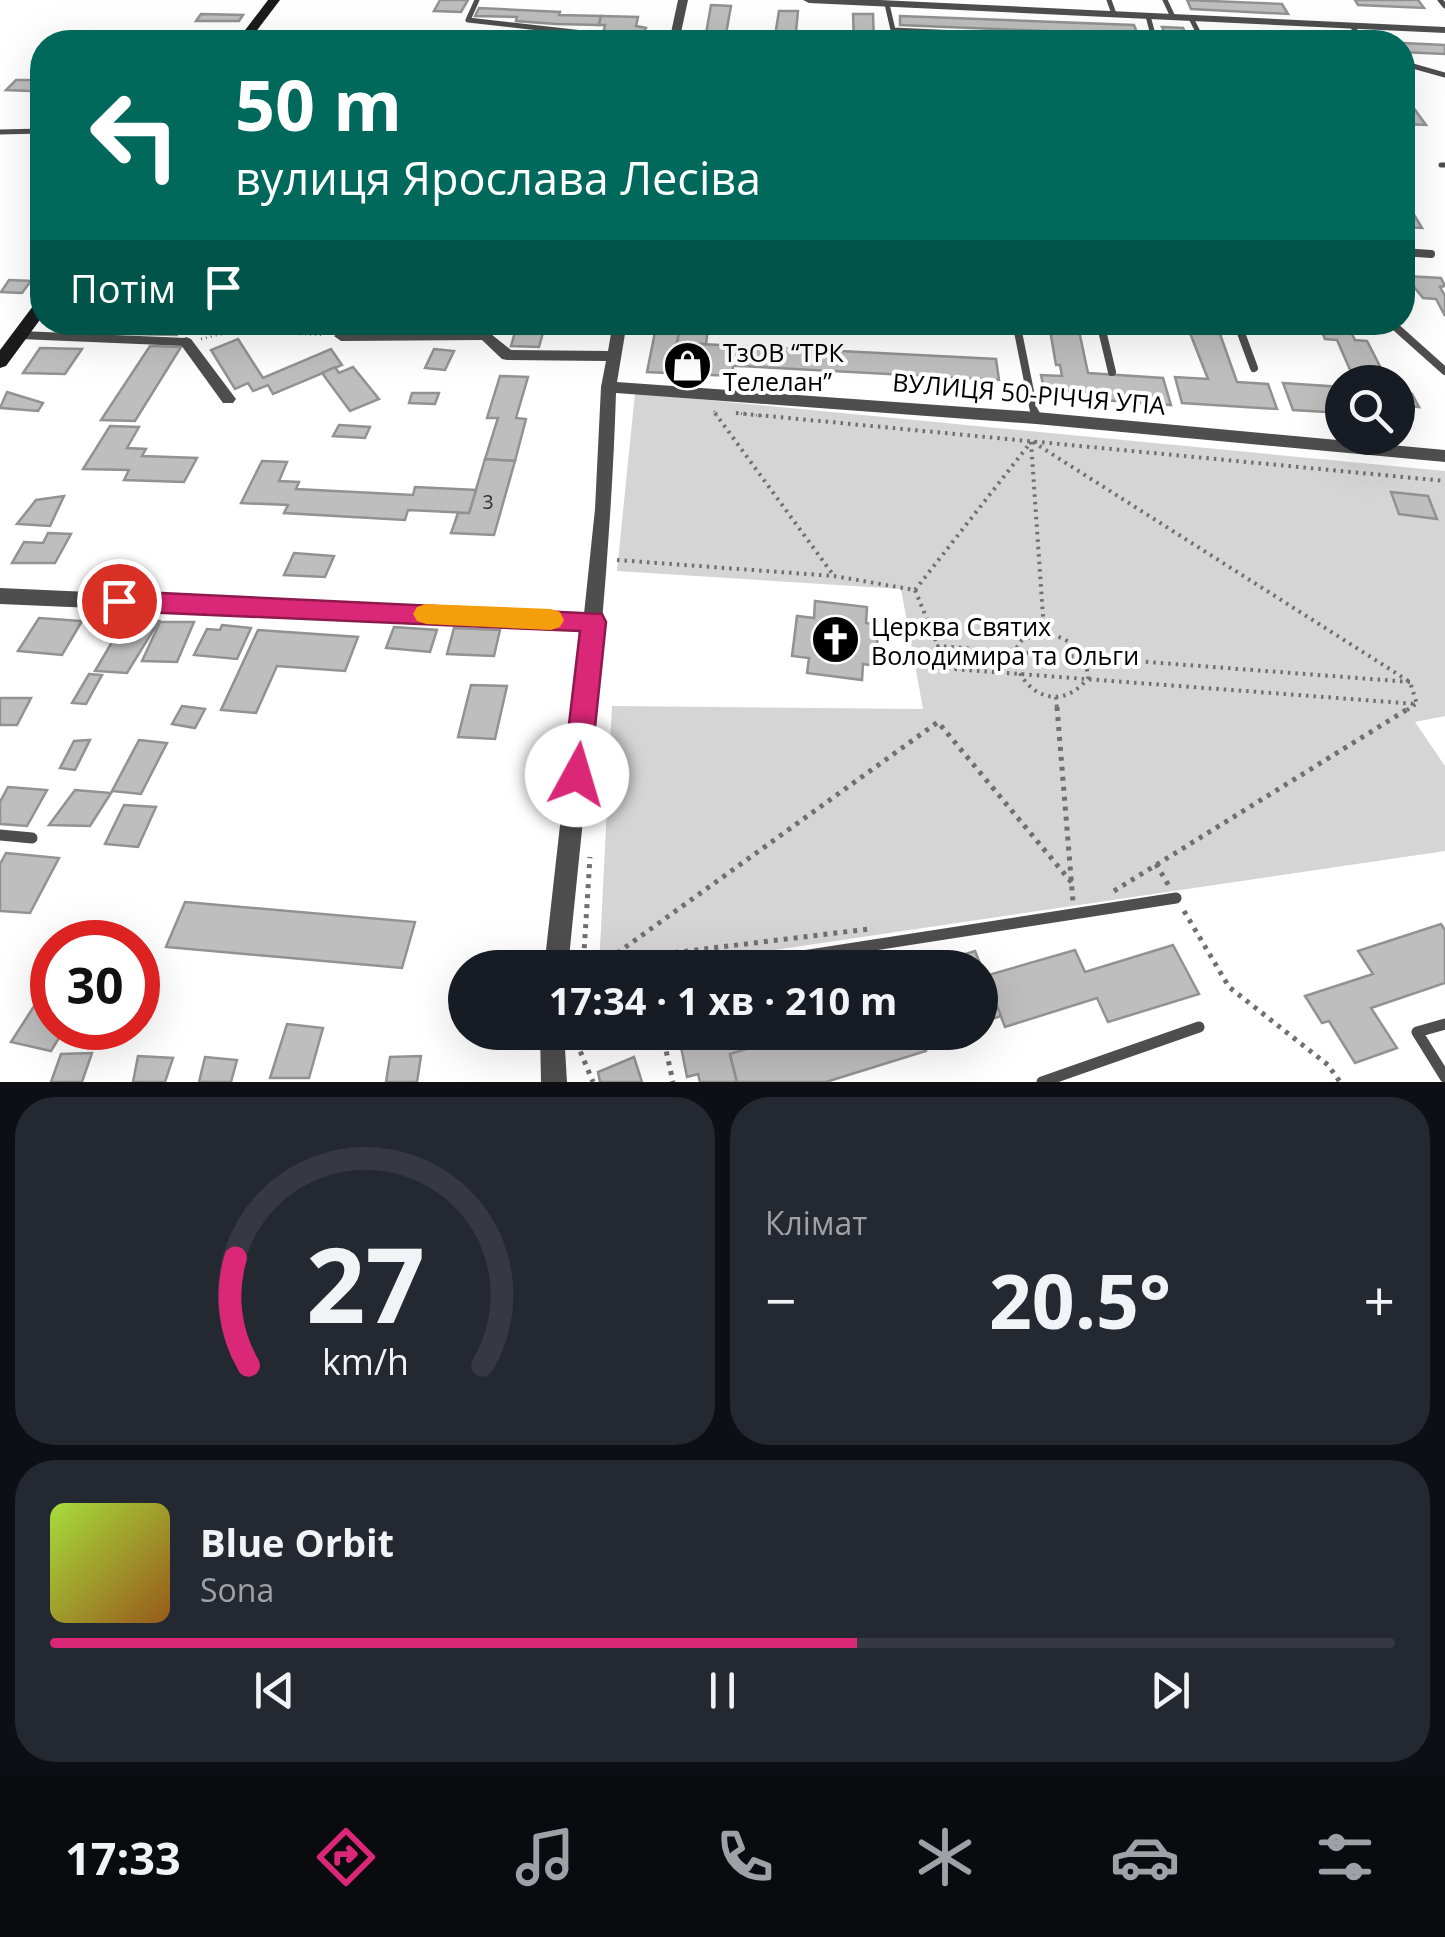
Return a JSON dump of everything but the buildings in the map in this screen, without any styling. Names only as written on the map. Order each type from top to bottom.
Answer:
[{"type":"main road","points":[[251,30],[274,0]]},
{"type":"main road","points":[[0,362],[30,322]]},
{"type":"street","points":[[677,30],[683,0]]},
{"type":"street","points":[[808,0],[1064,6],[1114,14],[1445,30]]},
{"type":"street","points":[[341,336],[486,335],[507,354],[614,356]]},
{"type":"street","points":[[558,950],[594,622],[609,388],[618,335]]},
{"type":"street","points":[[186,342],[228,399]]},
{"type":"street","name":"ВУЛИЦЯ 50-РІЧЧЯ УПА","points":[[609,388],[1036,418],[1445,456]]},
{"type":"street","points":[[0,596],[594,622]]},
{"type":"street","points":[[553,1050],[554,1082]]},
{"type":"lane","points":[[477,0],[468,20],[556,30]]},
{"type":"lane","points":[[1109,0],[1114,14]]},
{"type":"lane","points":[[1165,0],[1172,17]]},
{"type":"lane","points":[[1440,0],[1445,6]]},
{"type":"lane","points":[[887,4],[894,30]]},
{"type":"lane","points":[[1148,16],[1151,30]]},
{"type":"lane","points":[[1191,18],[1197,30]]},
{"type":"lane","points":[[1352,26],[1354,30]]},
{"type":"lane","points":[[1415,67],[1445,75]]},
{"type":"lane","points":[[0,132],[30,131]]},
{"type":"lane","points":[[1415,253],[1431,254]]},
{"type":"lane","points":[[1019,335],[1036,418]]},
{"type":"lane","points":[[1103,335],[1112,372]]},
{"type":"lane","points":[[1241,335],[1254,368]]},
{"type":"lane","points":[[1405,335],[1445,371]]},
{"type":"lane","points":[[20,336],[186,342]]},
{"type":"lane","points":[[0,835],[32,838]]},
{"type":"lane","points":[[842,950],[1176,898]]},
{"type":"lane","points":[[1445,1024],[1416,1032],[1445,1077]]},
{"type":"lane","points":[[1042,1082],[1200,1027]]},
{"type":"path","points":[[186,342],[217,335]]},
{"type":"path","points":[[320,335],[341,336]]},
{"type":"path","points":[[834,576],[714,411],[1445,482]]},
{"type":"path","points":[[915,590],[1031,442]]},
{"type":"path","points":[[1031,442],[1044,633]]},
{"type":"path","points":[[1031,442],[1410,682],[1417,704]]},
{"type":"path","points":[[611,560],[834,576],[915,590]]},
{"type":"path","points":[[915,590],[938,646],[940,668],[1417,704]]},
{"type":"path","points":[[1044,633],[1067,640],[1084,657],[1088,678],[1078,692],[1056,697],[1033,690],[1017,673],[1014,652],[1024,638],[1044,633]]},
{"type":"path","points":[[938,646],[1410,682]]},
{"type":"path","points":[[1056,697],[1074,904],[1090,900]]},
{"type":"path","points":[[1107,896],[1417,704]]},
{"type":"path","points":[[878,928],[605,961],[938,722],[1072,882]]},
{"type":"path","points":[[1156,864],[1229,987],[1328,1065],[1340,1082]]},
{"type":"path","points":[[580,1050],[593,1082]]},
{"type":"path","points":[[666,1050],[673,1082]]},
{"type":"shaded area","points":[[635,393],[1445,471],[1445,716],[1415,722],[1445,766],[1445,851],[773,950],[600,950],[612,706],[923,709],[901,589],[617,571]]},
{"type":"slow traffic","points":[[426,614],[551,620]]},
{"type":"place","name":"ТзОВ “ТРК Телелан”","points":[[688,366]]},
{"type":"place","name":"Церква Святих Володимира та Ольги","points":[[836,640]]},
{"type":"route","points":[[119,601],[594,622],[577,775]]}]
